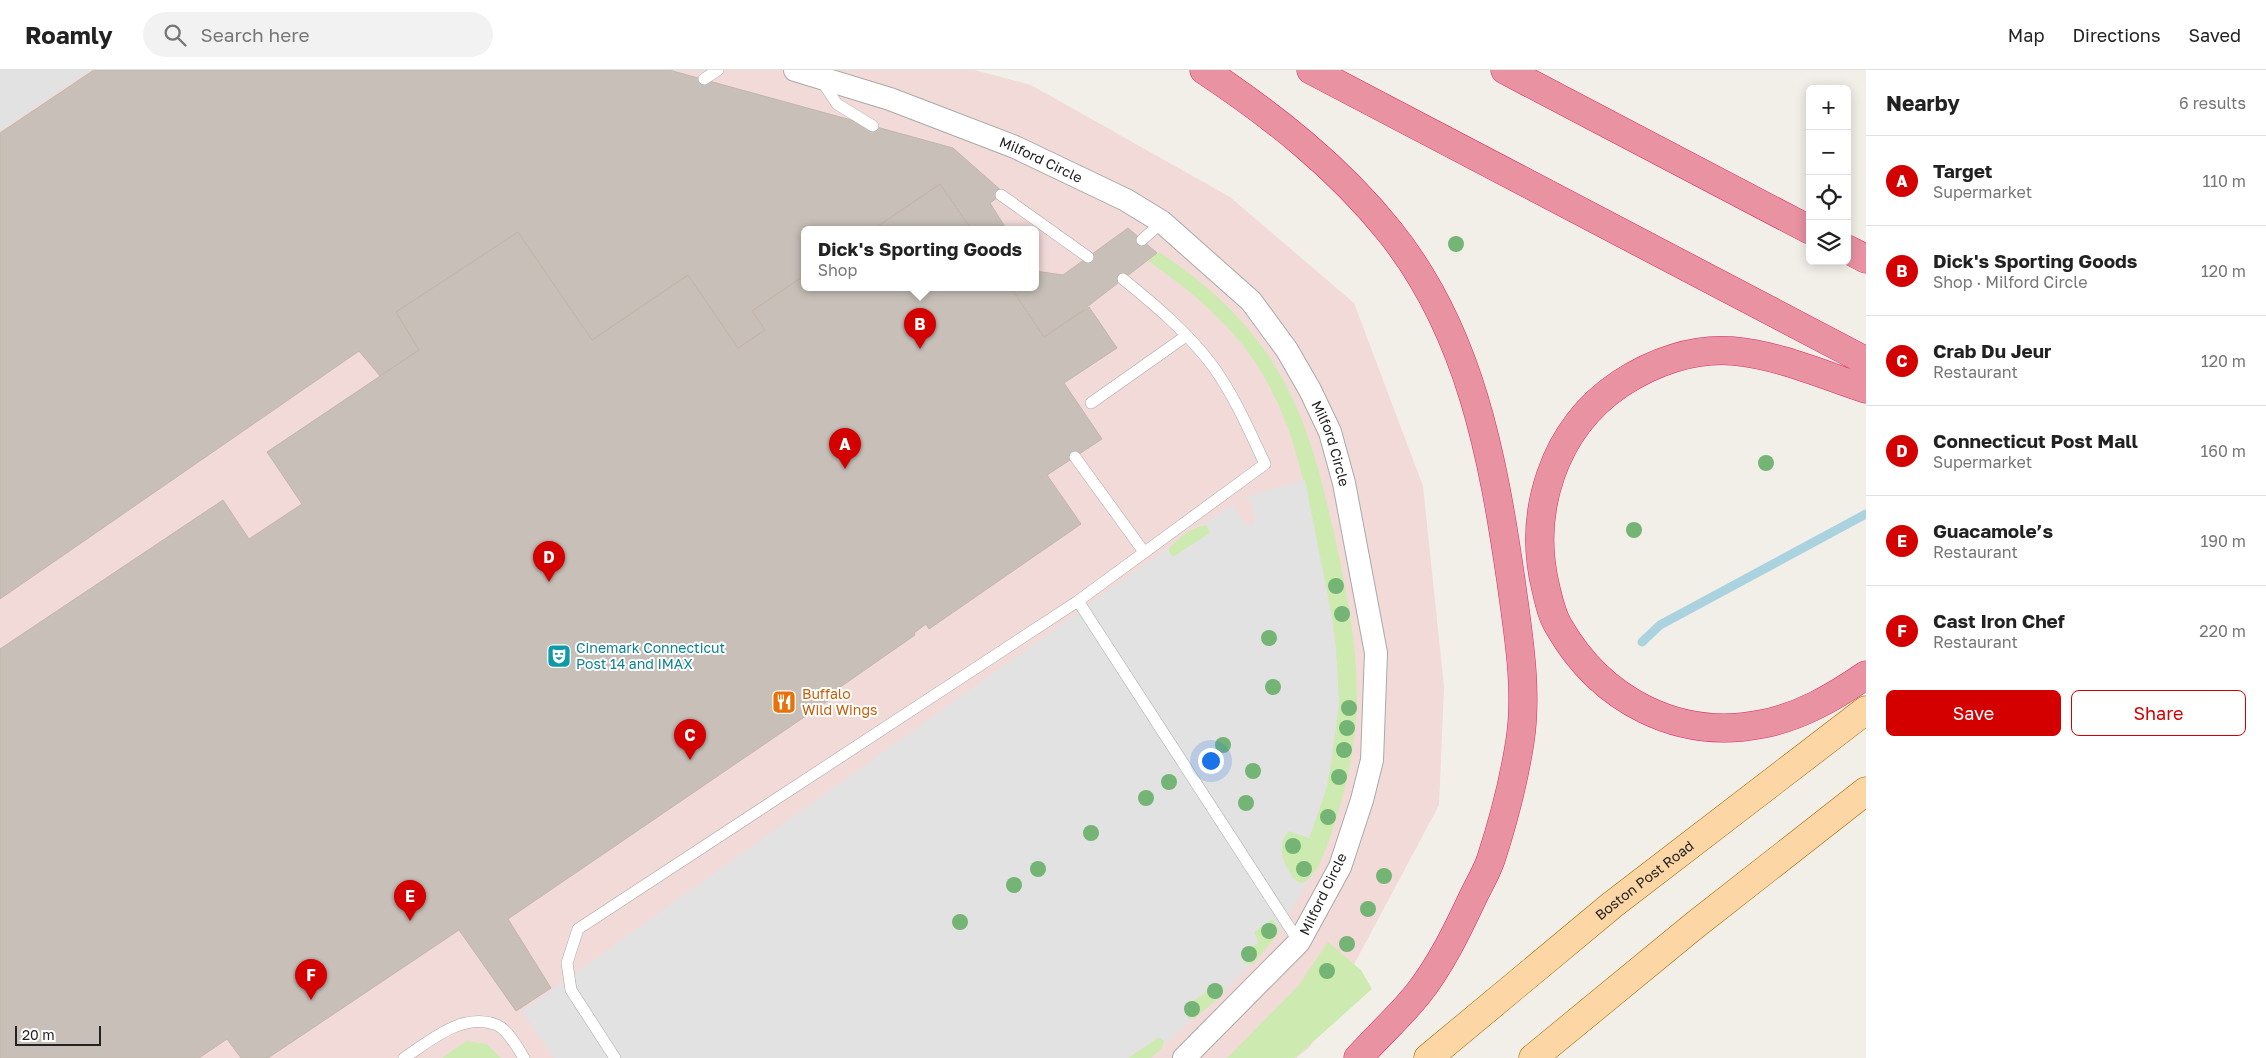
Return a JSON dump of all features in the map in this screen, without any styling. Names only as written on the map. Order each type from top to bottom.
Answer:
[{"type":"highway","points":[[1204,70],[1247,99],[1307,145],[1390,232],[1421,277],[1446,324],[1467,371],[1484,430],[1498,490],[1518,632],[1522,688],[1520,740],[1505,805],[1490,860],[1454,938],[1417,994],[1358,1058]]},
{"type":"highway","points":[[1311,70],[1866,361]]},
{"type":"highway","points":[[1505,70],[1806,228]]},
{"type":"highway","points":[[1851,251],[1866,259]]},
{"type":"highway","points":[[1866,389],[1770,357],[1732,351],[1678,356],[1631,376],[1596,404],[1573,430],[1558,455],[1544,492],[1539,551],[1544,584],[1558,626],[1577,654],[1592,674],[1638,706],[1662,717],[1688,725],[1712,728],[1761,725],[1820,704],[1866,675]]},
{"type":"main road","name":"Boston Post Road","points":[[1428,1058],[1612,905],[1866,710]]},
{"type":"main road","points":[[1533,1058],[1695,925],[1866,791]]},
{"type":"street","name":"Milford Circle","points":[[795,70],[890,99],[1015,147],[1126,200],[1162,222],[1250,301],[1288,350],[1330,432],[1344,483],[1367,596],[1376,653],[1372,760],[1362,800],[1340,867],[1299,942],[1184,1058]]},
{"type":"lane","points":[[704,80],[718,70]]},
{"type":"lane","points":[[819,78],[837,104],[841,117]]},
{"type":"lane","points":[[837,104],[873,126]]},
{"type":"lane","points":[[1001,196],[1088,257]]},
{"type":"lane","points":[[1142,240],[1162,222]]},
{"type":"lane","points":[[615,1058],[571,990],[566,963],[578,929],[1078,601],[1265,464],[1232,397],[1212,364],[1170,318],[1123,279]]},
{"type":"lane","points":[[1091,403],[1186,336]]},
{"type":"lane","points":[[1075,457],[1144,552]]},
{"type":"lane","points":[[1078,601],[1299,942]]},
{"type":"lane","points":[[404,1058],[452,1026],[472,1022],[497,1025],[514,1042],[524,1058]]},
{"type":"shaded area","points":[[0,70],[974,70],[1031,85],[1230,197],[1354,303],[1423,486],[1444,687],[1439,805],[1310,1047],[1296,1058],[0,1058]]},
{"type":"shaded area","points":[[0,70],[91,70],[0,131]]},
{"type":"shaded area","points":[[1305,480],[1332,619],[1339,705],[1327,786],[1309,838],[1288,831],[1282,842],[1282,860],[1292,877],[1300,884],[1308,880],[1279,932],[1278,926],[1272,919],[1254,932],[1259,942],[1241,955],[1245,963],[1252,964],[1224,991],[1223,986],[1218,984],[1183,1007],[1188,1018],[1193,1019],[1163,1046],[1164,1041],[1159,1037],[1128,1058],[554,1058],[522,1011],[1169,547],[1169,554],[1173,557],[1210,533],[1207,525],[1200,526],[1235,503],[1235,510],[1245,524],[1253,525],[1255,520],[1252,501],[1244,497]]},
{"type":"green space","points":[[1159,252],[1204,285],[1230,309],[1266,352],[1281,376],[1304,425],[1313,450],[1333,529],[1346,592],[1356,665],[1357,702],[1355,729],[1346,783],[1330,838],[1315,871],[1303,883],[1295,881],[1288,869],[1282,856],[1281,842],[1288,830],[1309,838],[1327,784],[1337,708],[1336,646],[1331,611],[1304,482],[1292,441],[1277,401],[1255,362],[1220,319],[1192,294],[1148,261]]},
{"type":"green space","points":[[1207,525],[1210,533],[1173,557],[1168,551],[1185,534]]},
{"type":"green space","points":[[1270,919],[1273,919],[1278,928],[1278,934],[1253,964],[1245,963],[1241,954],[1255,931]]},
{"type":"green space","points":[[1328,942],[1361,970],[1372,989],[1295,1058],[1227,1058],[1298,986]]},
{"type":"green space","points":[[1218,984],[1223,986],[1223,994],[1195,1018],[1188,1018],[1183,1008]]},
{"type":"green space","points":[[1159,1037],[1164,1041],[1162,1048],[1151,1058],[1128,1058]]},
{"type":"green space","points":[[466,1041],[487,1044],[501,1058],[442,1058]]},
{"type":"building","points":[[94,70],[669,70],[953,148],[1004,193],[990,203],[1004,226],[969,226],[940,184],[878,226],[801,226],[801,278],[752,311],[765,330],[738,348],[688,275],[592,340],[518,232],[396,312],[419,350],[380,376],[359,351],[0,599],[0,133]]},
{"type":"building","points":[[940,184],[969,226],[878,226]]},
{"type":"building","points":[[1128,228],[1157,253],[1079,313],[1044,337],[1013,291],[1039,291],[1039,272],[1063,275]]},
{"type":"building","points":[[518,232],[592,340],[688,275],[738,348],[765,330],[752,311],[801,278],[801,291],[1013,291],[1044,337],[1089,307],[1117,348],[1064,383],[1102,439],[1047,475],[1081,524],[929,629],[926,624],[914,633],[915,635],[836,690],[838,694],[508,919],[551,988],[516,1011],[459,930],[268,1058],[241,1058],[227,1039],[199,1058],[0,1058],[0,649],[223,500],[249,539],[302,504],[267,452],[419,350],[396,312]]},
{"type":"waterway","points":[[1642,642],[1660,625],[1866,514]]},
{"type":"place","name":"Dick's Sporting Goods","points":[[920,349]]},
{"type":"place","name":"Target","points":[[845,469]]},
{"type":"place","name":"Connecticut Post Mall","points":[[549,582]]},
{"type":"place","name":"Cinemark Connecticut Post 14 and IMAX","points":[[559,656]]},
{"type":"place","name":"Buffalo Wild Wings","points":[[784,702]]},
{"type":"place","name":"Crab Du Jeur","points":[[690,760]]},
{"type":"place","name":"Guacamole’s","points":[[410,921]]},
{"type":"place","name":"Cast Iron Chef","points":[[311,1000]]}]
